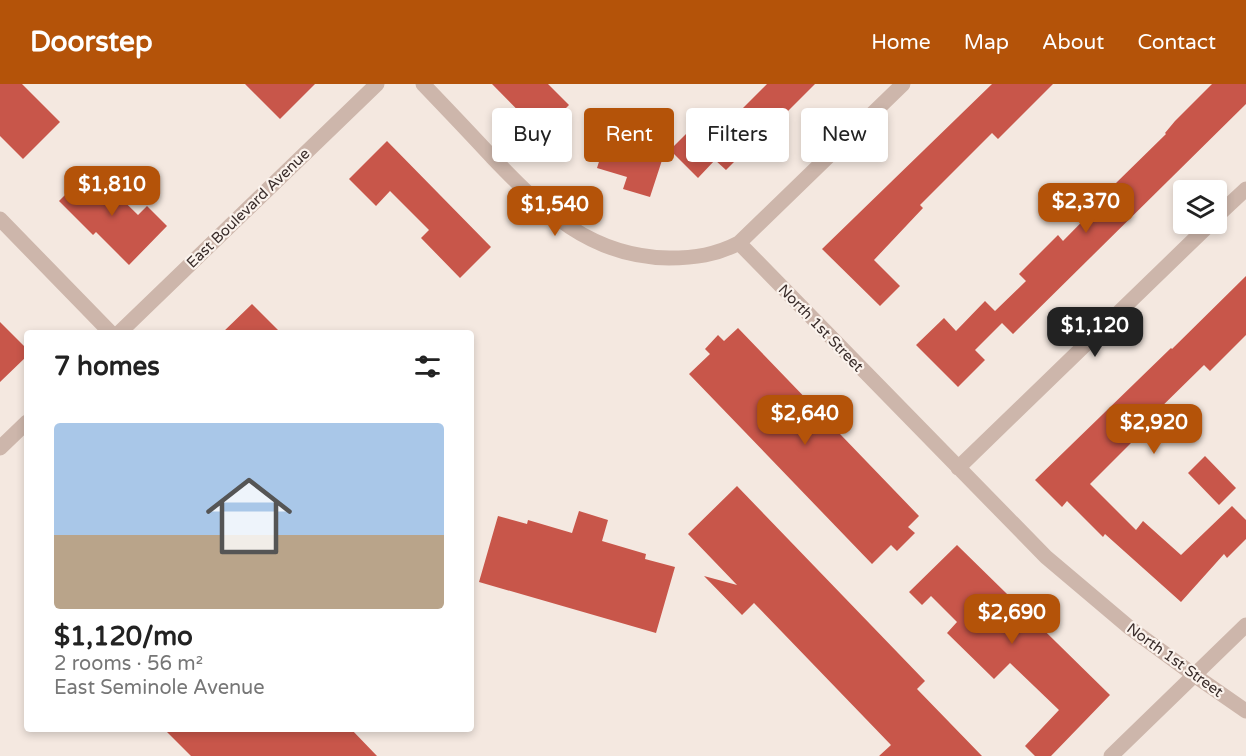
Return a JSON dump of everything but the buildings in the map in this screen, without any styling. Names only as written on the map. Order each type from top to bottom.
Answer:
[{"type":"street","name":"East Boulevard Avenue","points":[[122,330],[377,84]]},
{"type":"street","points":[[423,84],[538,204],[555,218],[592,239],[626,251],[661,258],[701,257],[723,252],[739,243],[903,84]]},
{"type":"street","points":[[1227,207],[1246,189]]},
{"type":"street","points":[[0,219],[108,330]]},
{"type":"street","points":[[958,468],[1200,234]]},
{"type":"street","name":"North 1st Street","points":[[739,243],[1023,535],[1130,628],[1246,711]]},
{"type":"street","points":[[0,448],[24,425]]},
{"type":"street","points":[[1111,756],[1246,625]]}]
